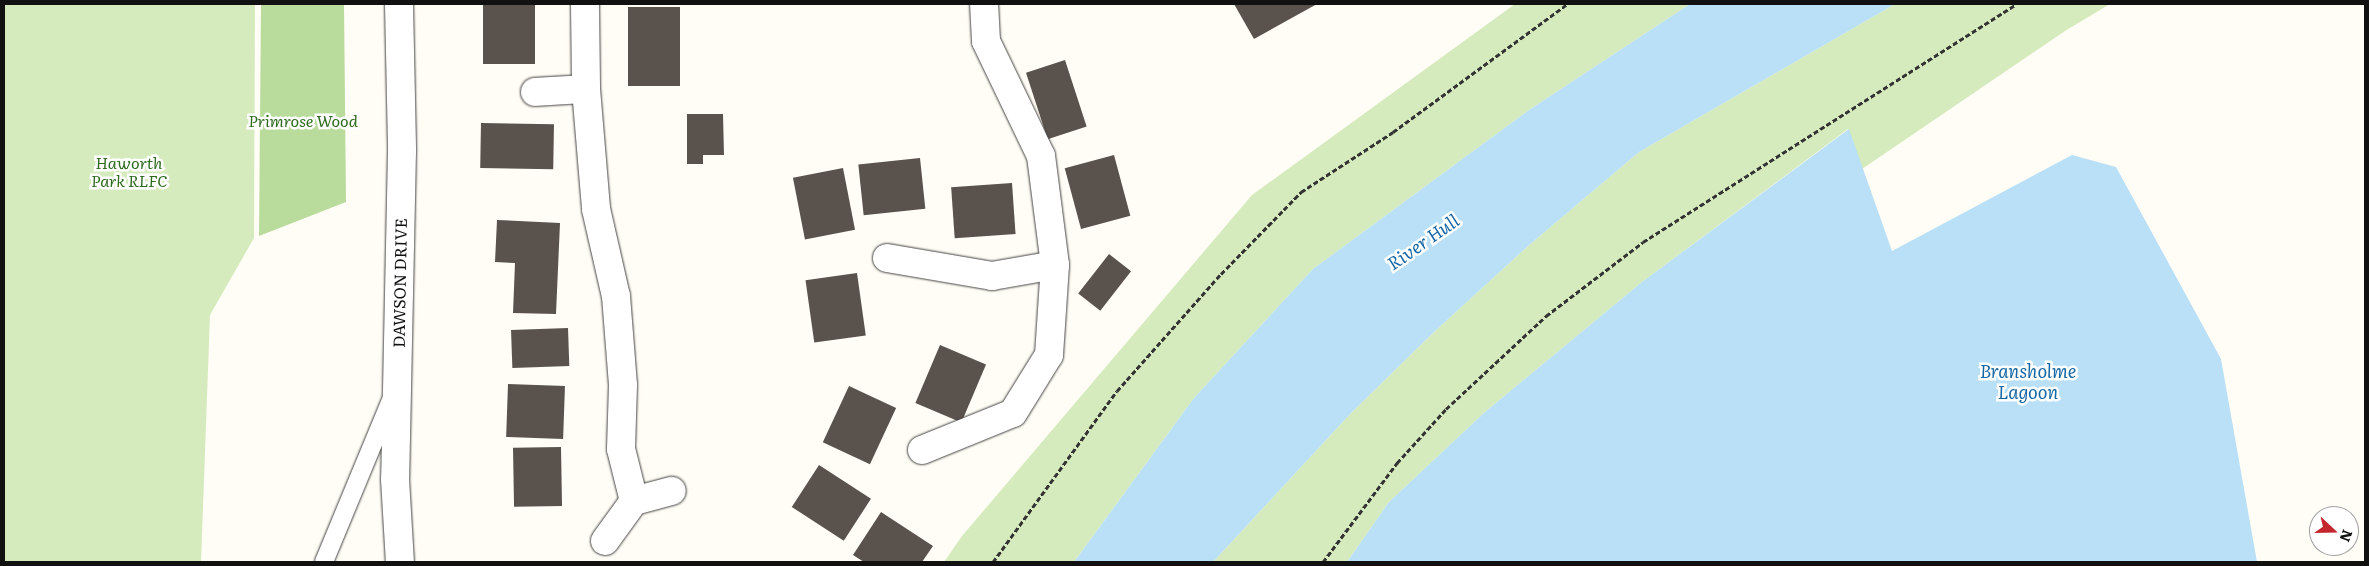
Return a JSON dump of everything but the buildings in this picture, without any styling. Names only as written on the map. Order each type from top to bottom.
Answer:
[{"type":"street","name":"DAWSON DRIVE","points":[[399,4],[402,151],[395,479],[400,562]]},
{"type":"street","points":[[585,4],[586,89],[596,209],[616,296],[623,384],[621,449],[634,501]]},
{"type":"street","points":[[922,450],[1013,413],[1050,355],[1056,264],[1041,156],[986,41],[984,4]]},
{"type":"street","points":[[535,92],[586,89]]},
{"type":"street","points":[[887,258],[992,276],[1056,264]]},
{"type":"street","points":[[606,541],[634,501],[672,491]]},
{"type":"lane","points":[[324,562],[397,385]]},
{"type":"path","points":[[993,562],[1118,391],[1221,274],[1301,192],[1393,132],[1567,4]]},
{"type":"path","points":[[1323,562],[1397,463],[1446,409],[1546,316],[1643,242],[2016,4]]},
{"type":"green space","name":"Haworth Park RLFC","points":[[4,4],[255,4],[254,238],[210,315],[201,562],[4,562]]},
{"type":"green space","name":"Primrose Wood","points":[[261,4],[344,4],[346,202],[259,236]]},
{"type":"green space","points":[[1515,4],[1690,4],[1529,110],[1313,269],[1194,398],[1074,562],[944,562],[962,536],[1252,195]]},
{"type":"green space","points":[[1895,4],[2110,4],[2065,31],[1862,169],[1848,129],[1642,282],[1485,412],[1389,502],[1347,562],[1213,562],[1351,413],[1434,332],[1528,246],[1639,152]]},
{"type":"water","name":"River Hull","points":[[1690,4],[1895,4],[1639,152],[1528,246],[1434,332],[1351,413],[1213,562],[1074,562],[1194,398],[1313,269],[1529,110]]},
{"type":"water","name":"Bransholme Lagoon","points":[[1849,129],[1892,251],[2072,155],[2116,167],[2221,359],[2257,562],[1347,562],[1389,502],[1485,412],[1642,282]]}]
